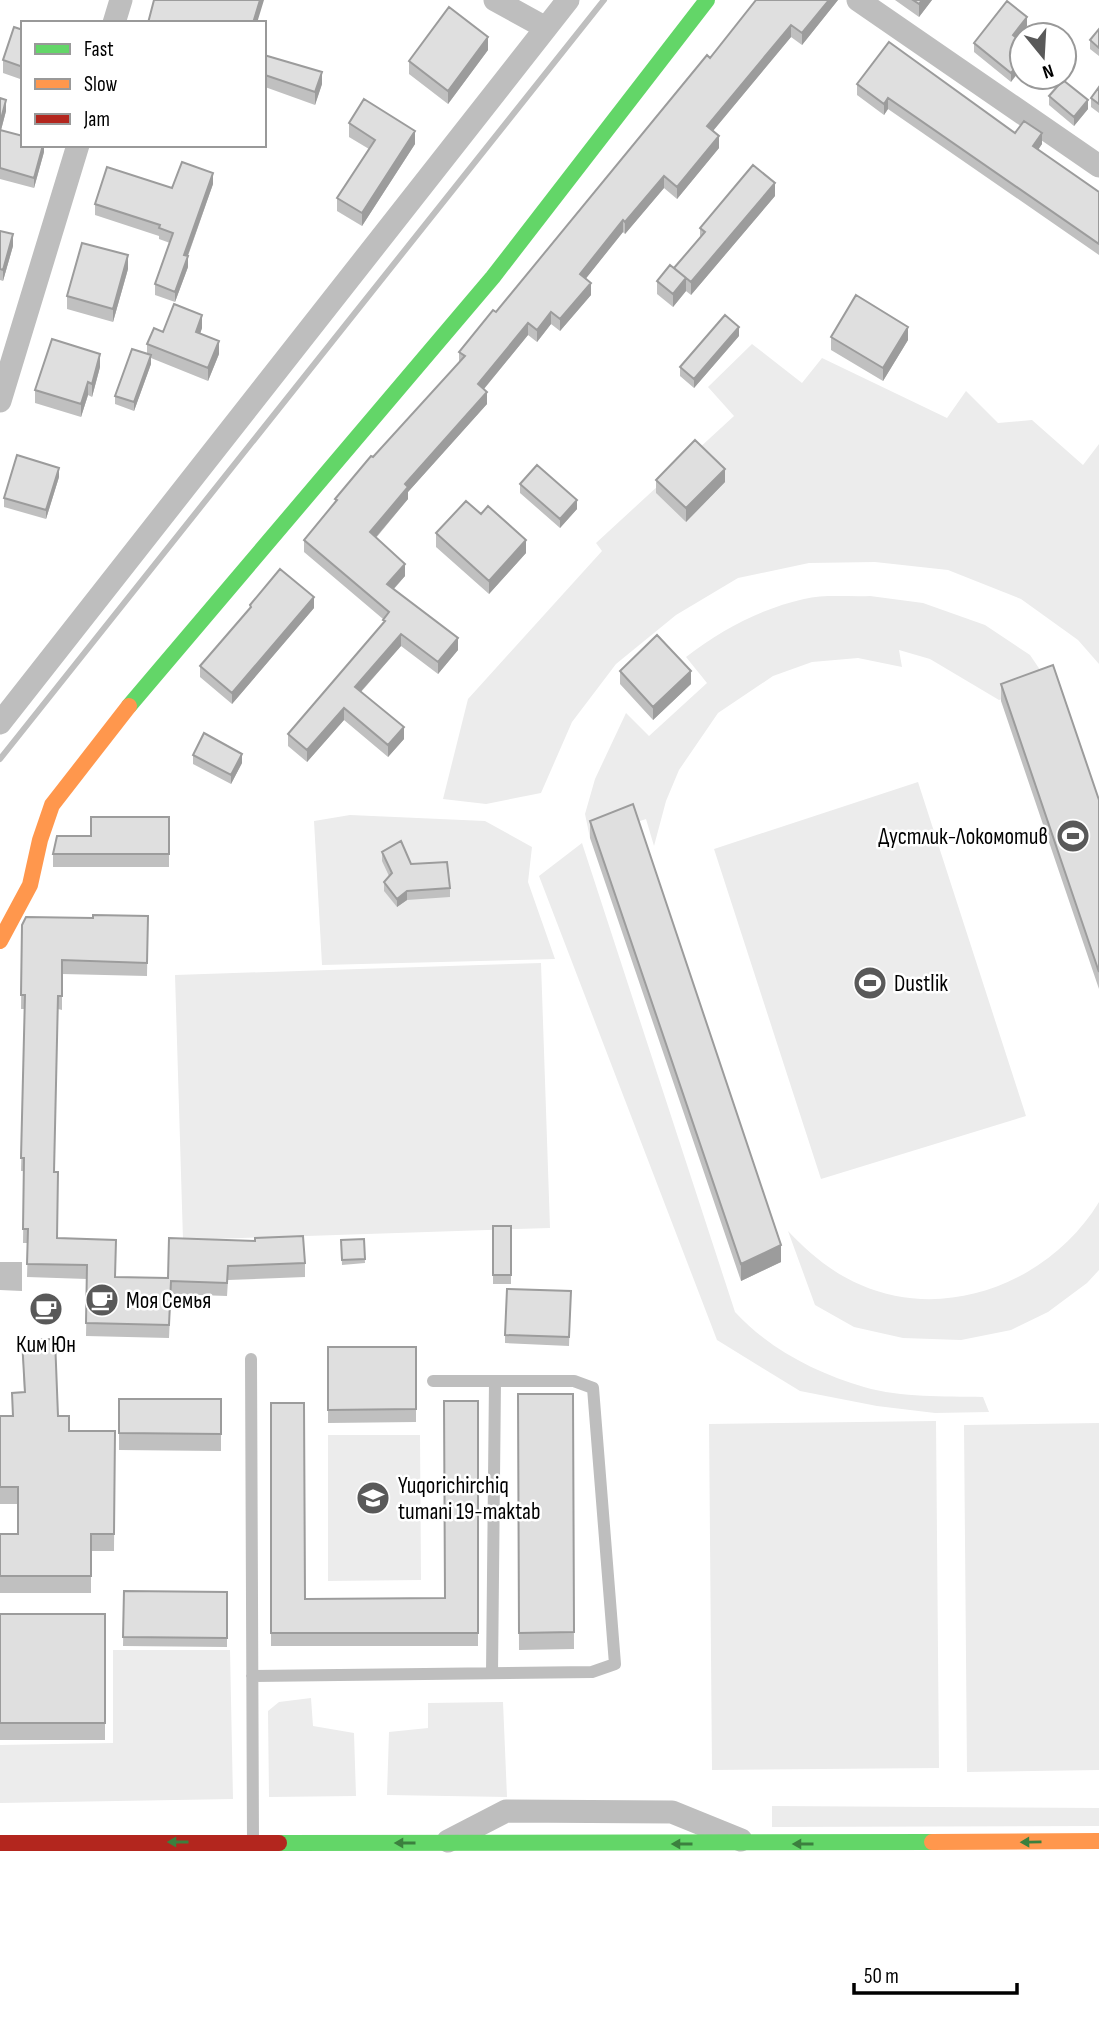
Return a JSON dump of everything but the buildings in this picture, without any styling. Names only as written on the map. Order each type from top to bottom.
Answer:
[{"type":"main road","points":[[0,941],[30,885],[40,840],[52,805],[119,717],[493,277],[707,0]]},
{"type":"main road","points":[[0,1843],[750,1844],[1099,1841]]},
{"type":"main road","points":[[0,1857],[346,1859]]},
{"type":"street","points":[[115,21],[121,0]]},
{"type":"street","points":[[495,0],[546,28]]},
{"type":"street","points":[[0,723],[568,0]]},
{"type":"street","points":[[858,0],[1099,166]]},
{"type":"street","points":[[0,401],[77,147]]},
{"type":"street","points":[[443,1843],[506,1811],[520,1811],[672,1812],[750,1844]]},
{"type":"lane","points":[[251,1359],[253,1842]]},
{"type":"lane","points":[[252,1676],[592,1672],[615,1664],[593,1388],[574,1381],[433,1381]]},
{"type":"lane","points":[[492,1673],[495,1381]]},
{"type":"shaded area","points":[[752,344],[802,383],[822,358],[947,418],[966,391],[998,423],[1032,420],[1083,465],[1099,444],[1099,664],[1078,640],[1021,599],[948,570],[875,562],[809,563],[738,578],[676,615],[616,664],[572,722],[541,793],[486,804],[443,799],[468,699],[602,551],[596,543],[734,416],[708,387]]},
{"type":"shaded area","points":[[870,596],[923,603],[985,625],[1030,655],[1049,683],[999,700],[930,659],[899,650],[902,667],[858,658],[812,662],[773,676],[718,713],[679,770],[666,801],[654,846],[646,819],[590,838],[585,814],[595,779],[626,713],[649,736],[707,683],[686,657],[727,629],[772,608],[812,597]]},
{"type":"shaded area","name":"Dustlik","points":[[918,782],[1026,1116],[821,1179],[714,849]]},
{"type":"shaded area","points":[[350,815],[485,821],[532,847],[528,882],[555,959],[322,965],[314,821]]},
{"type":"shaded area","points":[[582,843],[735,1312],[778,1348],[828,1375],[878,1391],[923,1396],[983,1397],[989,1412],[935,1413],[877,1406],[800,1391],[717,1340],[539,876]]},
{"type":"shaded area","points":[[541,963],[550,1228],[183,1240],[175,975]]},
{"type":"shaded area","points":[[1099,1202],[1099,1270],[1087,1283],[1048,1312],[1011,1330],[961,1340],[903,1338],[854,1327],[815,1305],[788,1231],[822,1262],[861,1285],[894,1296],[928,1299],[962,1296],[995,1287],[1026,1273],[1054,1254],[1079,1230]]},
{"type":"shaded area","points":[[0,1262],[22,1262],[22,1291],[0,1290]]},
{"type":"shaded area","points":[[936,1421],[939,1768],[712,1770],[709,1424]]},
{"type":"shaded area","points":[[1099,1423],[1099,1770],[967,1772],[964,1425]]},
{"type":"shaded area","points":[[328,1435],[420,1435],[421,1580],[328,1581]]},
{"type":"shaded area","points":[[113,1650],[230,1650],[233,1799],[0,1803],[0,1745],[113,1743]]},
{"type":"shaded area","points":[[311,1698],[313,1726],[354,1733],[356,1796],[269,1797],[268,1711],[279,1702]]},
{"type":"shaded area","points":[[503,1702],[507,1797],[387,1795],[389,1732],[428,1728],[428,1703]]},
{"type":"shaded area","points":[[772,1806],[1099,1808],[1099,1826],[772,1827]]},
{"type":"waterway","points":[[0,759],[604,0]]},
{"type":"traffic: fast","points":[[129,706],[493,277],[707,0]]},
{"type":"traffic: fast","points":[[279,1843],[932,1842]]},
{"type":"traffic: slow","points":[[0,941],[30,885],[40,840],[52,805],[129,706]]},
{"type":"traffic: slow","points":[[932,1842],[1099,1841]]},
{"type":"traffic: jam","points":[[0,1843],[279,1843]]},
{"type":"place","name":"Дустлик-Локомотив","points":[[1073,836]]},
{"type":"place","name":"Dustlik","points":[[870,983]]},
{"type":"place","name":"Моя Семья","points":[[102,1300]]},
{"type":"place","name":"Ким Юн","points":[[46,1309]]},
{"type":"place","name":"Yuqorichirchiq tumani 19-maktab","points":[[373,1498]]}]
